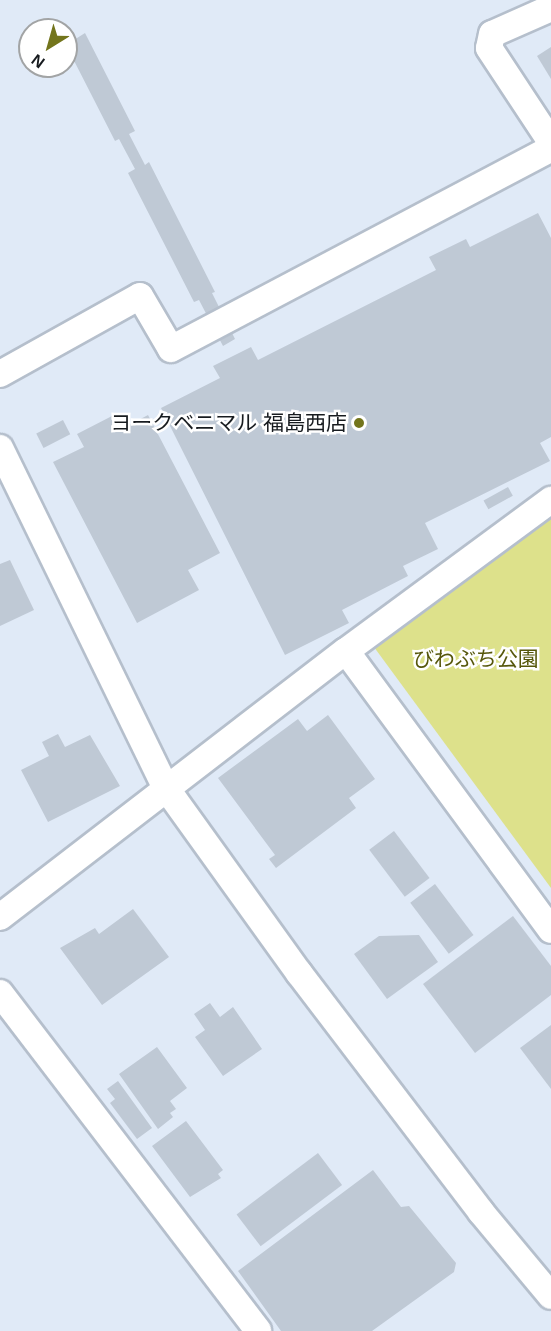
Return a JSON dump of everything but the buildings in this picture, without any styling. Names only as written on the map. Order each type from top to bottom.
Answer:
[{"type":"street","points":[[551,8],[492,34],[489,48],[551,142]]},
{"type":"street","points":[[0,374],[140,296],[171,349],[551,149]]},
{"type":"street","points":[[0,448],[166,788],[299,973],[481,1212],[551,1296]]},
{"type":"street","points":[[0,917],[346,651],[551,500]]},
{"type":"street","points":[[346,651],[551,930]]},
{"type":"street","points":[[0,993],[258,1331]]},
{"type":"green space","name":"びわぶち公園","points":[[551,508],[551,888],[371,643]]},
{"type":"place","name":"ヨークベニマル 福島西店","points":[[359,423]]}]
